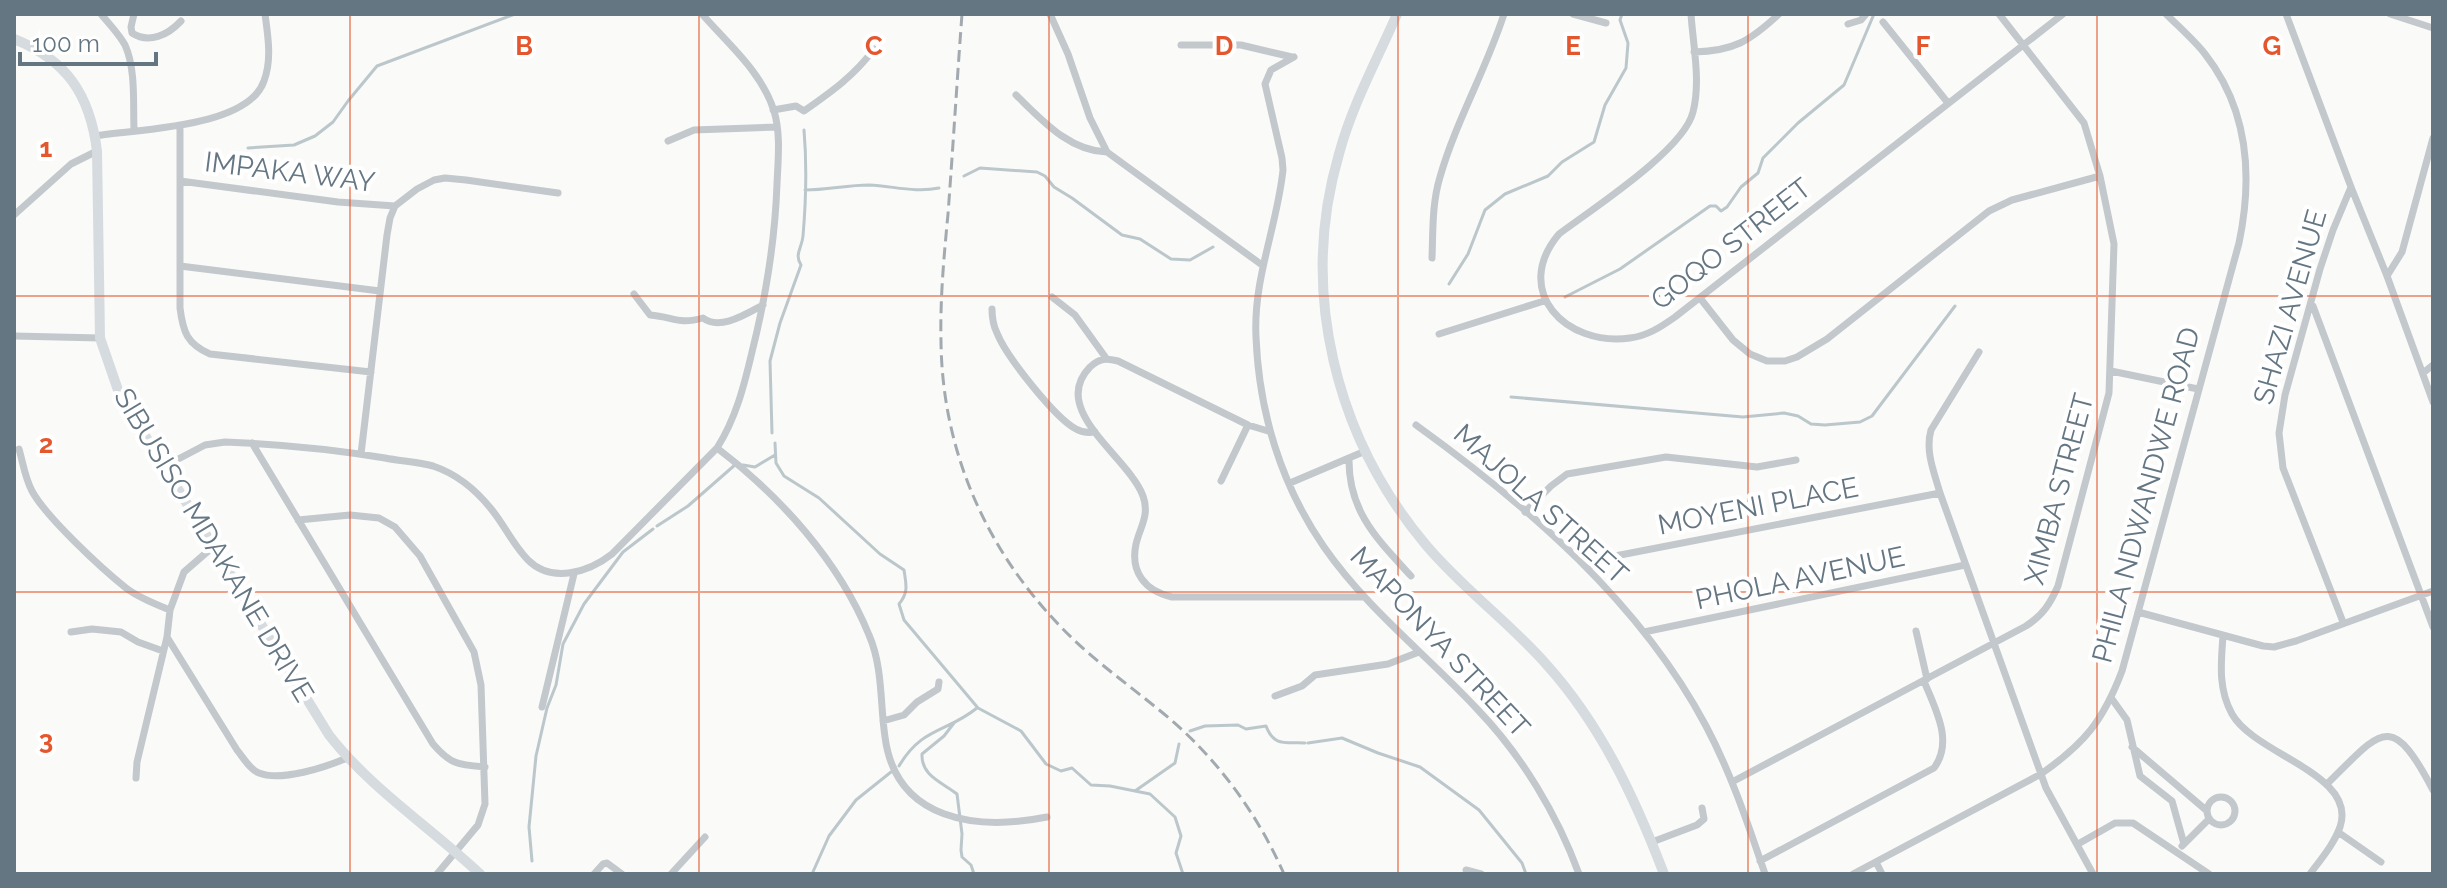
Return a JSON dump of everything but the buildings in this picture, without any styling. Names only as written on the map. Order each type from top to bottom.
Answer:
[{"type":"street","points":[[101,14],[127,51],[134,130]]},
{"type":"street","points":[[134,14],[132,33],[141,37],[165,35],[181,21]]},
{"type":"street","points":[[95,136],[180,125],[237,111],[245,106],[261,88],[268,59],[265,14]]},
{"type":"street","points":[[165,466],[205,445],[225,442],[361,454],[433,466],[467,485],[486,503],[531,563],[544,569],[574,574],[596,566],[617,551],[717,448],[730,428],[742,395],[770,272],[776,213],[777,127],[773,110],[754,72],[702,14]]},
{"type":"street","points":[[1050,14],[1068,54],[1090,118],[1107,152],[1262,265]]},
{"type":"street","points":[[1397,14],[1343,139],[1331,185],[1325,234],[1325,309],[1329,345],[1342,396],[1363,452],[1395,505],[1454,575],[1523,640],[1569,691],[1627,783],[1664,874]]},
{"type":"street","points":[[1432,258],[1439,180],[1453,134],[1481,76],[1504,14]]},
{"type":"street","points":[[1573,14],[1606,23]]},
{"type":"street","points":[[1439,334],[1544,301],[1542,262],[1552,242],[1660,157],[1686,129],[1696,93],[1691,14]]},
{"type":"street","points":[[1694,52],[1714,52],[1734,47],[1779,14]]},
{"type":"street","points":[[1848,24],[1861,20],[1866,14]]},
{"type":"street","points":[[1999,14],[2023,45]]},
{"type":"street","name":"GOQO STREET","points":[[1544,301],[1561,321],[1573,329],[1602,339],[1647,334],[1700,298],[2063,14]]},
{"type":"street","name":"PHILA NDWANDWE ROAD","points":[[1853,874],[2041,774],[2090,732],[2112,699],[2239,243],[2246,205],[2248,167],[2241,125],[2225,86],[2205,54],[2166,14]]},
{"type":"street","points":[[2286,14],[2433,402]]},
{"type":"street","points":[[2390,14],[2433,28]]},
{"type":"street","points":[[1883,22],[1948,103]]},
{"type":"street","name":"SIBUSISO MDAKANE DRIVE","points":[[14,39],[43,53],[69,76],[87,105],[97,151],[100,338],[119,393],[329,735],[360,772],[480,874]]},
{"type":"street","name":"MAPONYA STREET","points":[[1181,45],[1241,45],[1294,57],[1271,70],[1265,84],[1283,170],[1257,287],[1257,365],[1268,431],[1304,515],[1325,549],[1363,597],[1478,709],[1516,757],[1551,811],[1579,874]]},
{"type":"street","name":"XIMBA STREET","points":[[1732,782],[2041,617],[2054,596],[2106,405],[2111,371],[2114,244],[2089,132],[2023,45]]},
{"type":"street","points":[[773,110],[796,106],[804,111],[844,83],[874,49]]},
{"type":"street","points":[[1016,95],[1048,126],[1073,143],[1088,150],[1107,152]]},
{"type":"street","points":[[180,125],[182,326],[196,348],[210,354],[371,372]]},
{"type":"street","points":[[668,141],[694,130],[777,127]]},
{"type":"street","points":[[2387,276],[2402,252],[2433,138]]},
{"type":"street","points":[[14,215],[71,164],[97,151]]},
{"type":"street","points":[[1700,298],[1733,340],[1750,354],[1767,361],[1785,361],[1827,339],[2000,204],[2100,176]]},
{"type":"street","points":[[361,454],[390,218],[395,206],[427,183],[445,178],[558,193]]},
{"type":"street","name":"IMPAKA WAY","points":[[180,181],[338,202],[395,206]]},
{"type":"street","name":"SHAZI AVENUE","points":[[2343,622],[2283,468],[2280,452],[2281,412],[2328,245],[2351,187]]},
{"type":"street","points":[[180,266],[380,291]]},
{"type":"street","points":[[634,294],[650,315],[666,316],[685,323],[703,318],[719,323],[743,316],[763,305]]},
{"type":"street","points":[[1052,297],[1075,315],[1106,358],[1118,361],[1248,425],[1268,431]]},
{"type":"street","points":[[2312,304],[2433,627]]},
{"type":"street","points":[[992,309],[992,321],[1001,342],[1036,393],[1071,426],[1082,432],[1095,432]]},
{"type":"street","points":[[14,336],[100,338]]},
{"type":"street","points":[[1979,352],[1931,430],[1929,455],[1965,565],[2041,774],[2093,874]]},
{"type":"street","points":[[1106,358],[1088,369],[1077,388],[1077,396],[1082,412],[1095,432],[1136,482],[1144,499],[1144,522],[1136,543],[1136,570],[1144,584],[1155,592],[1172,597],[1363,597]]},
{"type":"street","points":[[2423,373],[2433,365]]},
{"type":"street","points":[[2111,371],[2198,389]]},
{"type":"street","points":[[1221,481],[1248,425]]},
{"type":"street","name":"MAJOLA STREET","points":[[1416,425],[1470,463],[1588,568],[1644,632],[1712,737],[1732,782],[1765,874]]},
{"type":"street","points":[[252,443],[433,744],[449,761],[485,767]]},
{"type":"street","points":[[717,448],[747,471],[813,541],[846,589],[873,644],[889,757],[901,784],[924,805],[949,817],[1001,823],[1047,817]]},
{"type":"street","points":[[19,449],[39,502],[68,533],[127,588],[151,603],[170,610]]},
{"type":"street","points":[[1290,483],[1363,452]]},
{"type":"street","points":[[1525,512],[1567,474],[1666,457],[1757,467],[1796,460]]},
{"type":"street","points":[[1349,458],[1351,485],[1358,511],[1383,546],[1411,576]]},
{"type":"street","name":"MOYENI PLACE","points":[[1588,568],[1610,557],[1940,493]]},
{"type":"street","points":[[298,520],[350,515],[379,518],[400,531],[413,546],[474,652],[481,685],[485,767],[482,814],[478,825],[437,874]]},
{"type":"street","points":[[136,778],[142,736],[167,637],[170,610],[184,572],[214,546]]},
{"type":"street","name":"PHOLA AVENUE","points":[[1644,632],[1965,565]]},
{"type":"street","points":[[542,707],[574,574]]},
{"type":"street","points":[[2138,612],[2274,647],[2433,591]]},
{"type":"street","points":[[71,632],[92,629],[121,632],[163,651]]},
{"type":"street","points":[[1760,861],[1934,768],[1941,758],[1944,739],[1926,680],[1916,631]]},
{"type":"street","points":[[2223,636],[2222,687],[2233,717],[2254,739],[2328,783],[2336,794],[2343,814],[2338,832],[2310,874]]},
{"type":"street","points":[[167,637],[237,750],[259,773],[281,775],[310,772],[347,758]]},
{"type":"street","points":[[1275,696],[1302,686],[1315,675],[1388,664],[1419,652]]},
{"type":"street","points":[[883,721],[904,715],[917,702],[938,689],[939,682]]},
{"type":"street","points":[[2112,699],[2127,720],[2140,776],[2172,801],[2184,844]]},
{"type":"street","points":[[2328,783],[2370,742],[2384,736],[2397,738],[2414,755],[2433,790]]},
{"type":"street","points":[[2132,747],[2208,815],[2177,851]]},
{"type":"street","points":[[1652,842],[1697,825],[1704,819],[1702,808]]},
{"type":"street","points":[[2078,844],[2106,827],[2124,822],[2142,827],[2209,874]]},
{"type":"street","points":[[2338,832],[2381,862]]},
{"type":"street","points":[[671,874],[705,837]]},
{"type":"street","points":[[1876,862],[1882,874]]},
{"type":"street","points":[[594,874],[607,863],[622,874]]},
{"type":"street","points":[[1466,870],[1481,874]]},
{"type":"waterway","points":[[248,148],[294,145],[315,136],[333,122],[377,66],[515,14]]},
{"type":"waterway","points":[[1449,284],[1468,254],[1485,210],[1505,194],[1548,176],[1562,162],[1594,142],[1605,105],[1626,68],[1628,43],[1620,20],[1622,14]]},
{"type":"waterway","points":[[1565,297],[1620,269],[1710,206],[1716,206],[1721,211],[1727,207],[1741,187],[1758,173],[1763,158],[1798,123],[1844,85],[1874,14]]},
{"type":"waterway","points":[[772,433],[770,361],[801,265],[798,254],[805,210],[804,130]]},
{"type":"waterway","points":[[964,176],[980,168],[1037,172],[1122,235],[1140,239],[1171,259],[1190,260],[1213,247]]},
{"type":"waterway","points":[[805,190],[869,185],[913,190],[939,188]]},
{"type":"waterway","points":[[1511,397],[1743,417],[1784,413],[1798,416],[1811,424],[1860,422],[1872,416],[1955,306]]},
{"type":"waterway","points":[[775,443],[776,463],[784,476],[819,498],[880,554],[904,570],[906,592],[899,604],[904,620],[978,708],[1021,731],[1046,764],[1061,771],[1072,768],[1091,785],[1150,794],[1175,817],[1181,836],[1176,853],[1183,874]]},
{"type":"waterway","points":[[743,465],[755,467],[775,455]]},
{"type":"waterway","points":[[657,526],[688,506],[736,464]]},
{"type":"waterway","points":[[532,861],[529,827],[536,756],[547,708],[556,685],[563,644],[584,604],[623,552],[653,529]]},
{"type":"waterway","points":[[899,766],[926,737],[977,708]]},
{"type":"waterway","points":[[954,723],[922,754],[923,762],[934,778],[957,794],[962,857],[971,865],[974,874]]},
{"type":"waterway","points":[[1190,731],[1205,726],[1238,725],[1246,729],[1266,726],[1277,740],[1305,743]]},
{"type":"waterway","points":[[1308,743],[1342,738],[1420,767],[1479,810],[1522,863],[1526,874]]},
{"type":"waterway","points":[[1135,791],[1175,763],[1179,744]]},
{"type":"waterway","points":[[812,874],[829,836],[856,800],[891,772]]},
{"type":"railway","points":[[962,14],[941,325],[944,383],[950,424],[961,464],[976,503],[1017,574],[1083,649],[1170,719],[1205,753],[1236,790],[1284,874]]}]
